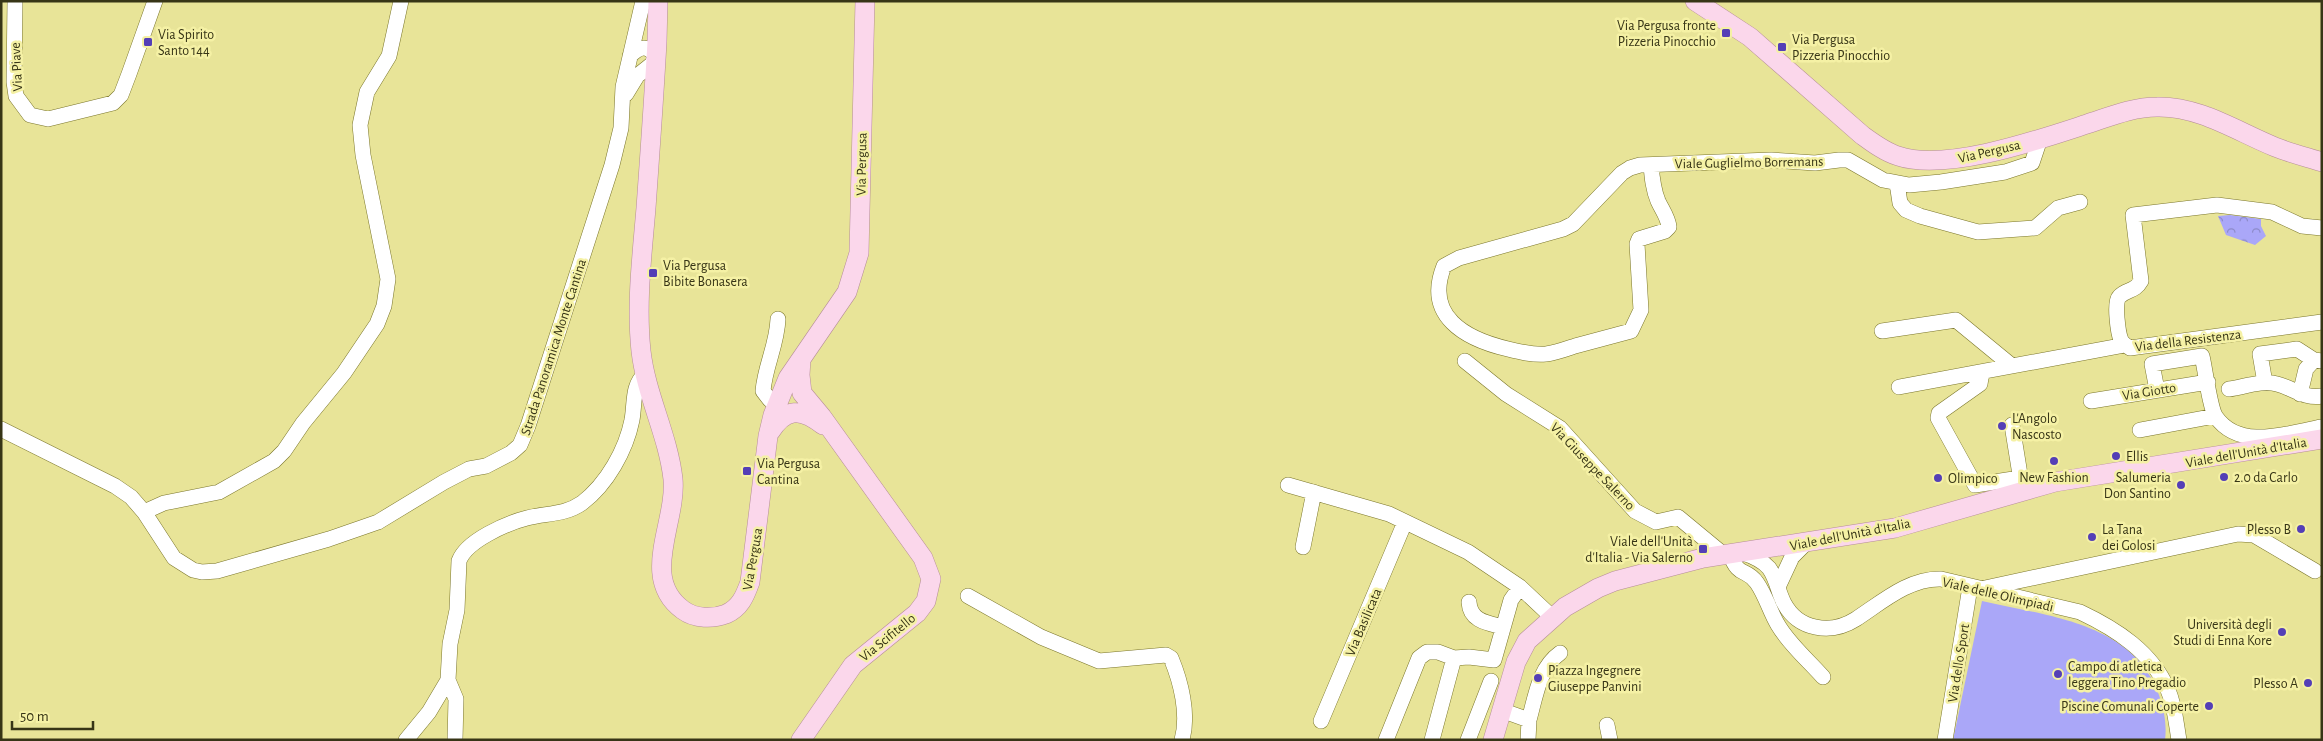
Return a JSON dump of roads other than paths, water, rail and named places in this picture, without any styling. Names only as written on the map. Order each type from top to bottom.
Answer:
[{"type":"main road","name":"Via Pergusa","points":[[658,1],[638,321],[645,374],[669,452],[673,481],[673,500],[660,568],[667,595],[687,613],[702,617],[715,617],[732,610],[745,597],[750,582],[756,547],[768,436],[779,398],[801,358],[847,292],[859,253],[865,1]]},
{"type":"main road","name":"Via Pergusa","points":[[1695,1],[1750,37],[1862,135],[1881,148],[1898,156],[1933,162],[1969,156],[2040,139],[2128,110],[2158,106],[2200,114],[2274,146],[2322,162]]},
{"type":"main road","points":[[801,358],[800,375],[806,407]]},
{"type":"main road","points":[[779,398],[799,396],[806,407]]},
{"type":"main road","points":[[768,436],[782,417],[806,407]]},
{"type":"main road","name":"Via Scifitello","points":[[801,740],[853,665],[917,613],[926,601],[931,588],[929,568],[923,558],[822,417],[806,407]]},
{"type":"main road","name":"Viale dell'Unità d'Italia","points":[[1493,740],[1522,649],[1533,634],[1552,617],[1581,598],[1615,582],[1648,572],[1732,554],[1776,557],[1806,543],[1895,528],[2021,484],[2055,482],[2322,439]]},
{"type":"street","name":"Via Piave","points":[[15,1],[14,82],[16,96],[30,115],[48,120],[113,104],[120,94],[155,1]]},
{"type":"street","points":[[144,512],[164,503],[218,492],[274,461],[284,451],[303,423],[344,373],[377,324],[384,306],[388,279],[363,155],[360,125],[367,92],[389,56],[401,1]]},
{"type":"street","points":[[623,105],[623,87],[643,1]]},
{"type":"street","points":[[623,105],[628,90],[637,76],[652,64],[656,56],[651,50],[638,48],[630,56]]},
{"type":"street","points":[[628,90],[642,87],[653,96]]},
{"type":"street","name":"Strada Panoramica Monte Cantina","points":[[1,429],[115,486],[131,497],[144,512],[174,558],[193,570],[202,572],[217,571],[303,547],[378,522],[469,469],[486,466],[511,453],[520,444],[528,426],[554,348],[612,165],[621,128],[623,105]]},
{"type":"street","name":"Viale Guglielmo Borremans","points":[[1651,165],[1653,187],[1657,200],[1668,221],[1668,227],[1665,231],[1639,238],[1637,244],[1641,310],[1631,331],[1548,354],[1533,355],[1493,345],[1462,332],[1452,322],[1446,314],[1438,294],[1444,266],[1459,258],[1562,229],[1573,224],[1622,173],[1630,168],[1651,165],[1771,160],[1815,163],[1848,160],[1883,180],[1909,185],[2005,172],[2032,163],[2040,139]]},
{"type":"street","points":[[1897,183],[1900,203],[1906,210],[1920,216],[1978,232],[2035,228],[2058,208],[2080,202]]},
{"type":"street","name":"Via della Resistenza","points":[[2322,228],[2302,226],[2272,212],[2217,205],[2132,215],[2141,282],[2133,290],[2118,297],[2115,303],[2121,339],[2130,348],[2147,348],[2322,322]]},
{"type":"street","points":[[778,320],[778,338],[764,377],[763,391],[770,400],[779,398]]},
{"type":"street","points":[[1882,331],[1956,320],[2012,366]]},
{"type":"street","points":[[1899,387],[2125,345]]},
{"type":"street","points":[[2265,383],[2260,354],[2297,349],[2318,361],[2306,369],[2300,394]]},
{"type":"street","points":[[2157,390],[2152,364],[2202,356],[2215,416],[2232,432],[2255,438],[2322,427]]},
{"type":"street","name":"Via Giuseppe Salerno","points":[[1465,361],[1506,394],[1560,428],[1635,511],[1656,522],[1678,517],[1732,554]]},
{"type":"street","points":[[1982,372],[1980,384],[1939,413],[1938,418],[1975,485],[2021,484],[2012,424]]},
{"type":"street","points":[[455,740],[456,698],[448,680],[450,644],[457,610],[458,561],[460,556],[470,546],[504,527],[527,518],[564,512],[578,506],[591,495],[608,474],[620,454],[632,420],[638,379],[645,374]]},
{"type":"street","name":"Via Giotto","points":[[2091,401],[2208,382]]},
{"type":"street","points":[[2230,389],[2265,383],[2276,384],[2311,398],[2322,396]]},
{"type":"street","points":[[2140,430],[2215,416]]},
{"type":"street","points":[[1288,485],[1389,514],[1468,552],[1520,587],[1552,617]]},
{"type":"street","points":[[1303,547],[1314,492]]},
{"type":"street","name":"Via Basilicata","points":[[1321,721],[1405,522]]},
{"type":"street","points":[[1976,588],[2238,534],[2254,535],[2315,570]]},
{"type":"street","points":[[1732,554],[1735,567],[1752,577],[1758,584],[1778,625],[1788,639],[1823,677]]},
{"type":"street","name":"Viale delle Olimpiadi","points":[[1776,557],[1778,587],[1783,602],[1796,619],[1812,627],[1823,629],[1844,626],[1908,585],[1929,579],[1941,579],[2080,612],[2123,636],[2157,670],[2169,691],[2179,740]]},
{"type":"street","points":[[1386,740],[1419,658],[1427,652],[1438,652],[1454,658],[1469,657],[1494,660],[1511,600],[1520,587]]},
{"type":"street","name":"Via dello Sport","points":[[1945,740],[1976,588]]},
{"type":"street","points":[[968,596],[1041,637],[1099,661],[1166,655],[1171,658],[1183,701],[1185,721],[1182,740]]},
{"type":"street","points":[[1469,602],[1470,611],[1474,617],[1482,622],[1503,627]]},
{"type":"street","points":[[1528,740],[1530,720],[1540,678],[1550,660],[1560,653]]},
{"type":"street","points":[[1432,740],[1454,658]]},
{"type":"street","points":[[406,740],[429,712],[448,680]]},
{"type":"street","points":[[1468,740],[1491,681]]},
{"type":"street","points":[[1502,710],[1530,720]]},
{"type":"street","points":[[1607,724],[1610,740]]},
{"type":"place","name":"Via Pergusa fronte Pizzeria Pinocchio","points":[[1726,33]]},
{"type":"place","name":"Via Spirito Santo 144","points":[[148,42]]},
{"type":"place","name":"Via Pergusa Pizzeria Pinocchio","points":[[1782,47]]},
{"type":"place","name":"Via Pergusa Bibite Bonasera","points":[[653,273]]},
{"type":"place","name":"L'Angolo Nascosto","points":[[2002,426]]},
{"type":"place","name":"Ellis","points":[[2116,456]]},
{"type":"place","name":"New Fashion","points":[[2054,461]]},
{"type":"place","name":"Via Pergusa Cantina","points":[[747,471]]},
{"type":"place","name":"2.0 da Carlo","points":[[2224,477]]},
{"type":"place","name":"Olimpico","points":[[1938,478]]},
{"type":"place","name":"Salumeria Don Santino","points":[[2181,485]]},
{"type":"place","name":"Plesso B","points":[[2301,529]]},
{"type":"place","name":"La Tana dei Golosi","points":[[2092,537]]},
{"type":"place","name":"Viale dell'Unità d'Italia - Via Salerno","points":[[1703,549]]},
{"type":"place","name":"Università degli Studi di Enna Kore","points":[[2282,632]]},
{"type":"place","name":"Campo di atletica leggera Tino Pregadio","points":[[2058,674]]},
{"type":"place","name":"Piazza Ingegnere Giuseppe Panvini","points":[[1538,678]]},
{"type":"place","name":"Plesso A","points":[[2308,683]]},
{"type":"place","name":"Piscine Comunali Coperte","points":[[2209,706]]}]
